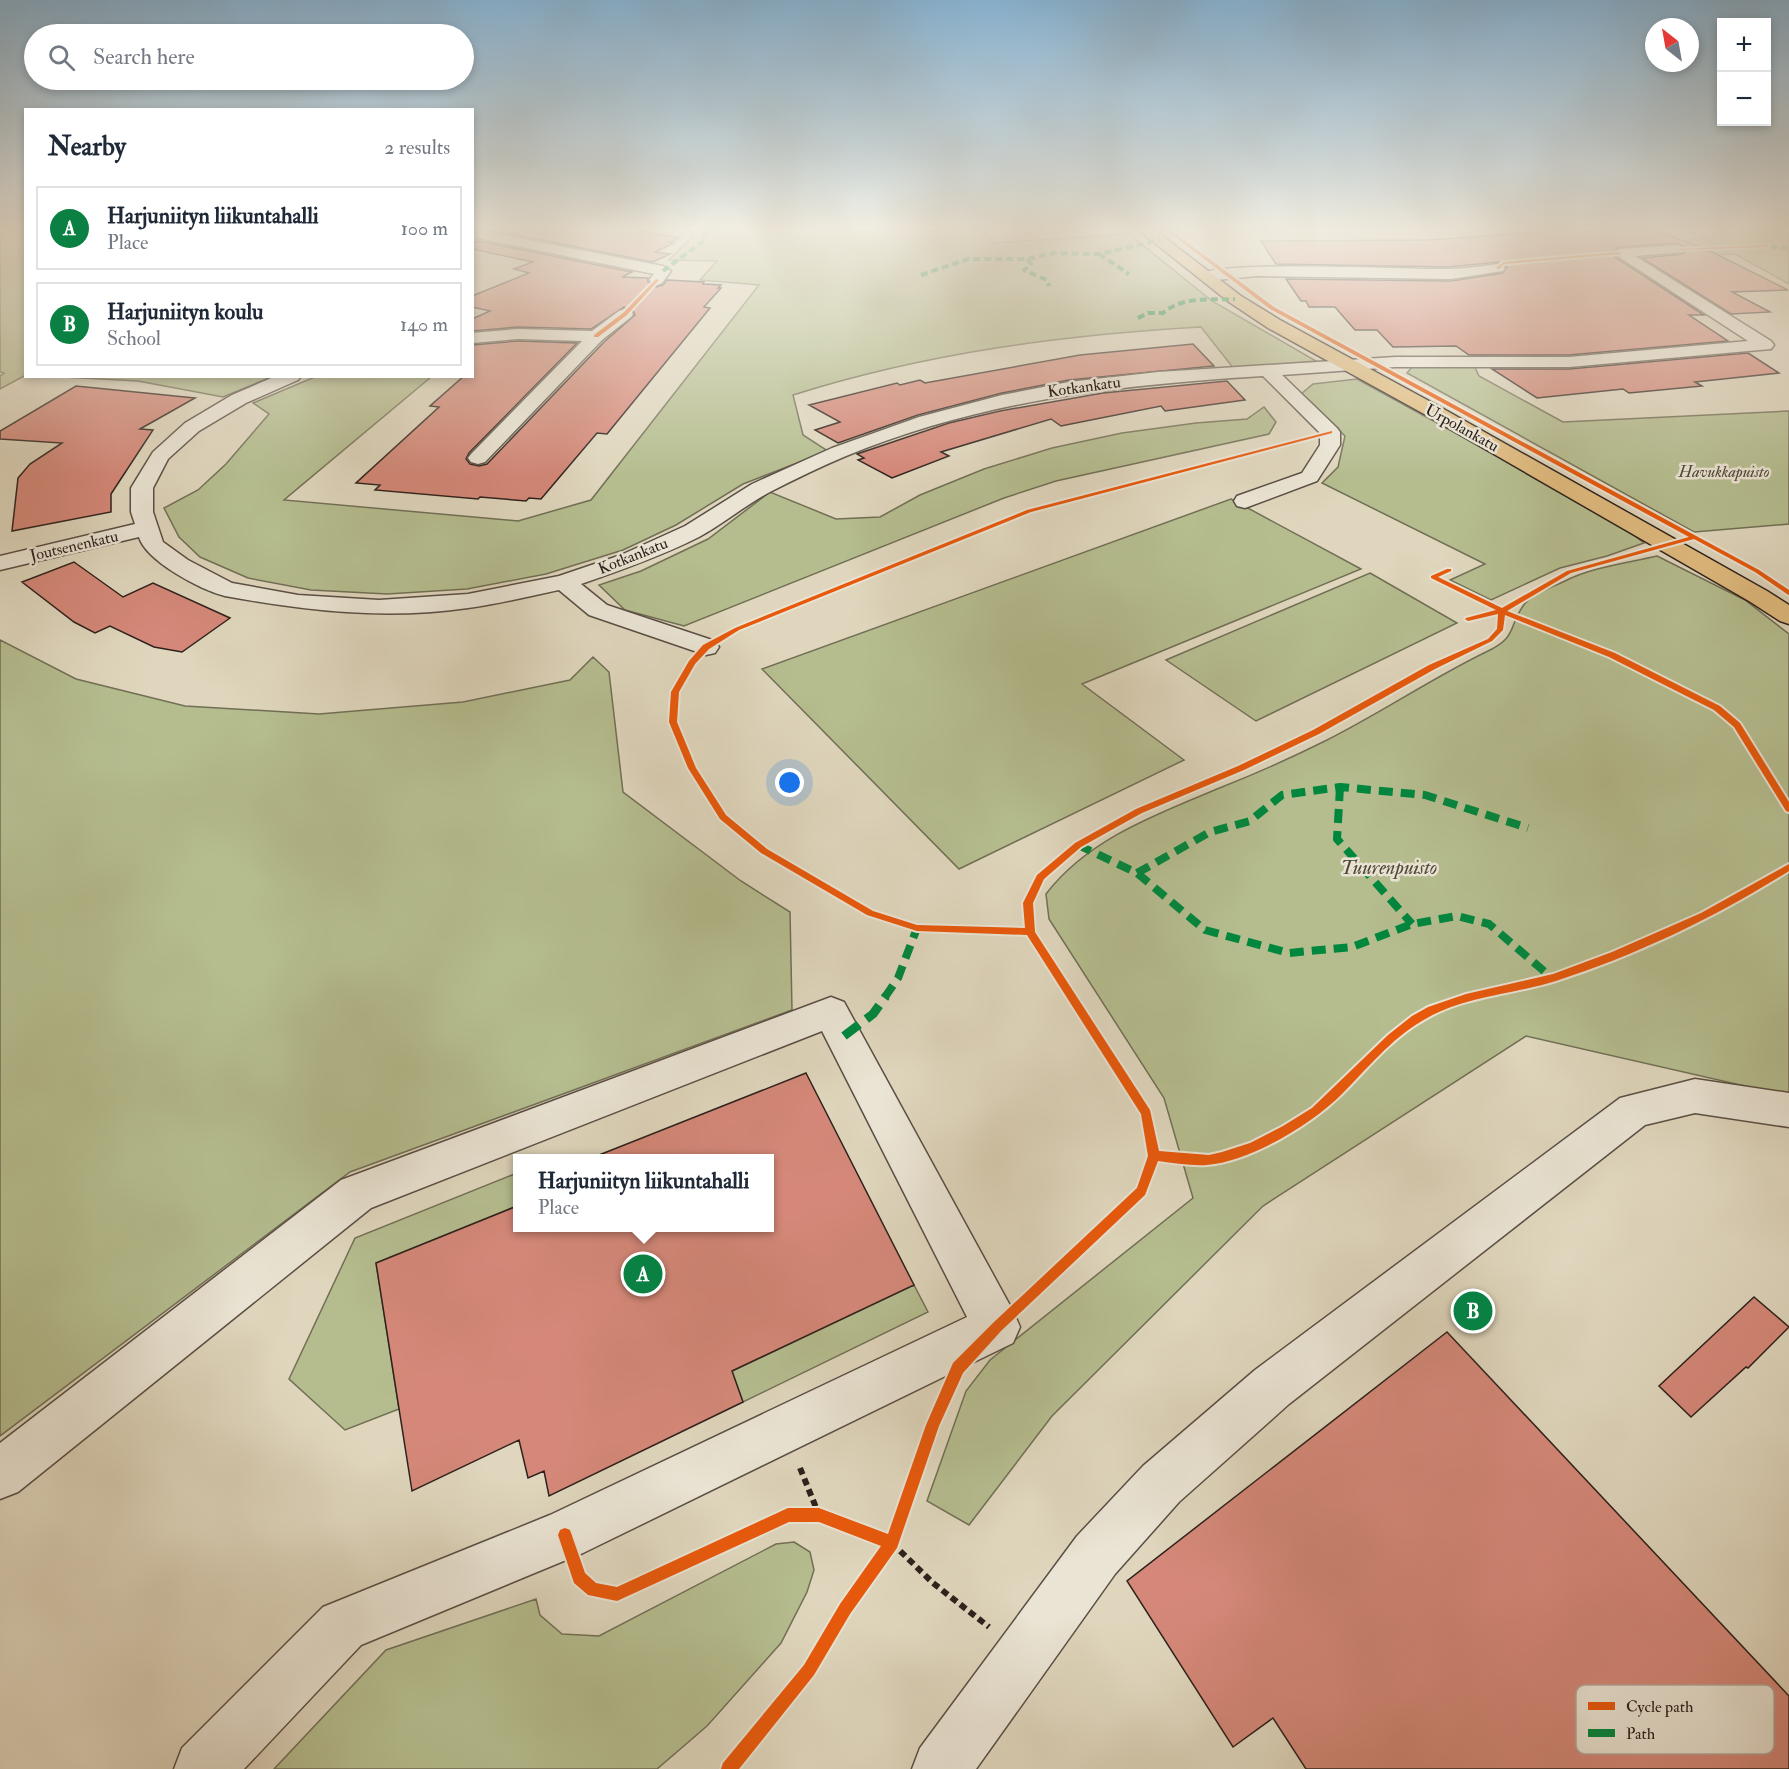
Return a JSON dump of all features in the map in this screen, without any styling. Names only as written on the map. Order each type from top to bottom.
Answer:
[{"type":"main road","name":"Urpolankatu","points":[[1253,311],[1758,596],[1789,616]]},
{"type":"street","name":"Kotkankatu","points":[[287,378],[239,399],[192,426],[160,456],[142,488],[142,512],[153,545],[180,566],[225,589],[298,602],[379,607],[468,601],[564,582],[629,560],[693,531],[760,489],[838,452],[926,421],[1002,401],[1069,388],[1158,377],[1414,361],[1569,362],[1765,345],[1711,311]]},
{"type":"street","points":[[478,458],[596,336],[625,314]]},
{"type":"street","points":[[474,338],[518,334],[596,336]]},
{"type":"street","points":[[1245,501],[1310,477],[1330,445],[1330,432],[1268,371]]},
{"type":"street","name":"Joutsenenkatu","points":[[0,563],[148,528]]},
{"type":"street","points":[[564,582],[598,610],[706,647]]},
{"type":"street","points":[[0,1474],[356,1194],[831,1012],[997,1327],[565,1535],[342,1626],[203,1769]]},
{"type":"street","points":[[941,1769],[1096,1555],[1161,1484],[1272,1387],[1634,1110],[1695,1096],[1789,1110]]},
{"type":"path","points":[[785,1430],[814,1515],[829,1519]]},
{"type":"path","points":[[885,1552],[896,1532]]},
{"type":"path","points":[[882,1539],[892,1543],[933,1583],[1023,1653]]},
{"type":"green space","points":[[0,311],[24,311],[24,376],[0,389],[0,376],[4,373],[0,372]]},
{"type":"green space","points":[[739,311],[1229,311],[1316,361],[1234,369],[1201,327],[1097,335],[994,348],[843,380],[793,395],[803,435],[828,451],[743,484],[676,525],[623,550],[546,574],[467,589],[387,594],[311,590],[248,578],[200,557],[179,537],[164,508],[198,490],[226,464],[269,414],[253,403],[312,378],[430,378],[284,500],[518,521],[591,500]]},
{"type":"green space","name":"Havukkapuisto","points":[[1474,365],[1479,376],[1563,422],[1789,411],[1789,524],[1694,532],[1407,373],[1412,367]]},
{"type":"green space","points":[[82,378],[269,378],[223,397],[138,381]]},
{"type":"green space","points":[[1357,379],[1615,521],[1644,543],[1607,556],[1560,568],[1491,600],[1450,580],[1485,564],[1322,483],[1338,467],[1345,436],[1301,394],[1313,384]]},
{"type":"green space","points":[[1264,407],[1276,422],[1269,434],[1056,481],[1004,498],[684,626],[625,610],[599,585],[641,571],[708,539],[770,492],[836,519],[880,517],[920,495],[984,469],[1052,448],[1122,433],[1247,419]]},
{"type":"green space","points":[[1231,499],[1361,569],[1082,684],[1184,760],[959,869],[762,669]]},
{"type":"green space","name":"Tuurenpuisto","points":[[1657,556],[1745,600],[1789,634],[1789,1096],[1526,1036],[1263,1206],[1052,1416],[969,1525],[927,1501],[966,1391],[990,1360],[1193,1198],[1164,1098],[1049,919],[1046,894],[1063,874],[1083,857],[1126,830],[1325,741],[1497,646],[1511,632],[1523,606],[1537,594],[1587,572]]},
{"type":"green space","points":[[1370,573],[1457,623],[1256,721],[1166,660]]},
{"type":"green space","points":[[0,640],[76,679],[185,706],[319,714],[463,702],[570,680],[593,657],[609,672],[623,792],[741,881],[790,912],[792,1010],[350,1172],[0,1436]]},
{"type":"green space","points":[[513,1175],[513,1208],[376,1263],[399,1409],[345,1430],[289,1379],[355,1238]]},
{"type":"green space","points":[[914,1285],[928,1312],[743,1402],[732,1371]]},
{"type":"green space","points":[[794,1542],[810,1552],[814,1570],[807,1592],[781,1643],[707,1726],[657,1769],[274,1769],[386,1650],[536,1599],[540,1615],[562,1634],[599,1636],[776,1544]]},
{"type":"building","points":[[488,311],[619,311],[591,329],[518,327],[474,331],[474,318],[490,311]]},
{"type":"building","points":[[633,311],[708,311],[607,434],[597,433],[541,499],[529,498],[526,501],[480,497],[478,499],[375,490],[380,485],[356,483],[439,407],[430,406],[462,378],[474,378],[474,345],[518,341],[577,343],[469,453],[466,459],[470,464],[479,466],[487,464],[604,342],[635,315]]},
{"type":"building","points":[[1338,311],[1697,311],[1704,315],[1689,315],[1728,341],[1569,355],[1469,355],[1456,346],[1393,347],[1377,330],[1355,330]]},
{"type":"building","points":[[1726,311],[1770,312],[1731,314]]},
{"type":"building","points":[[1193,344],[1214,366],[1069,380],[1002,393],[918,415],[838,443],[815,430],[840,422],[809,405],[897,383],[900,385],[920,380],[925,383],[1080,355]]},
{"type":"building","points":[[1748,353],[1779,373],[1695,382],[1702,386],[1629,393],[1623,389],[1537,398],[1492,369],[1569,369]]},
{"type":"building","points":[[1227,381],[1245,400],[1165,411],[1161,406],[1061,426],[1051,419],[941,452],[949,456],[892,478],[858,460],[864,458],[857,454],[949,423],[1000,411],[1103,393]]},
{"type":"building","points":[[76,386],[195,398],[140,429],[153,430],[111,494],[111,512],[12,531],[18,478],[30,464],[62,443],[0,439],[0,431]]},
{"type":"building","points":[[74,562],[123,597],[153,583],[230,618],[182,652],[154,647],[110,626],[95,633],[74,622],[22,582]]},
{"type":"building","points":[[806,1073],[914,1285],[732,1371],[743,1402],[549,1496],[544,1471],[528,1478],[519,1440],[412,1491],[376,1263],[513,1208],[513,1232],[774,1232],[774,1154],[602,1154]]},
{"type":"building","points":[[1754,1297],[1789,1327],[1748,1368],[1746,1367],[1691,1417],[1659,1386]]},
{"type":"building","points":[[1447,1332],[1789,1696],[1789,1769],[1306,1769],[1273,1718],[1233,1747],[1127,1581]]},
{"type":"marked path","points":[[1138,318],[1148,313],[1163,313],[1166,311]]},
{"type":"marked path","points":[[1340,787],[1337,839],[1412,924]]},
{"type":"marked path","points":[[1137,873],[1210,832],[1250,821],[1282,795],[1340,787],[1425,795],[1528,828]]},
{"type":"marked path","points":[[1078,845],[1137,873],[1205,930],[1289,953],[1352,947],[1412,924],[1457,916],[1489,924],[1552,978]]},
{"type":"marked path","points":[[844,1036],[873,1014],[898,978],[917,928]]},
{"type":"cycle path","points":[[596,336],[628,311]]},
{"type":"cycle path","points":[[1277,311],[1757,571],[1789,593]]},
{"type":"cycle path","points":[[1030,932],[917,928],[870,913],[764,851],[723,817],[692,768],[673,722],[675,692],[692,663],[706,647],[737,629],[1029,511],[1330,432]]},
{"type":"cycle path","points":[[1468,619],[1502,611],[1569,572],[1695,537]]},
{"type":"cycle path","points":[[1449,570],[1433,577],[1502,611],[1612,655],[1717,708],[1737,725],[1789,809]]},
{"type":"cycle path","points":[[729,1769],[809,1670],[845,1609],[892,1543],[933,1425],[958,1368],[997,1327],[1141,1191],[1154,1156],[1146,1113],[1030,932],[1028,903],[1040,877],[1078,845],[1139,811],[1241,768],[1316,732],[1432,667],[1490,640],[1500,630],[1502,611]]},
{"type":"cycle path","points":[[1154,1156],[1209,1160],[1254,1146],[1287,1130],[1316,1112],[1392,1038],[1416,1019],[1432,1010],[1466,998],[1555,977],[1616,955],[1705,915],[1789,867]]},
{"type":"cycle path","points":[[565,1535],[579,1578],[593,1590],[617,1594],[788,1515],[819,1515],[892,1543]]},
{"type":"place","name":"Harjuniityn liikuntahalli","points":[[643,1274]]},
{"type":"place","name":"Harjuniityn koulu","points":[[1473,1311]]}]
